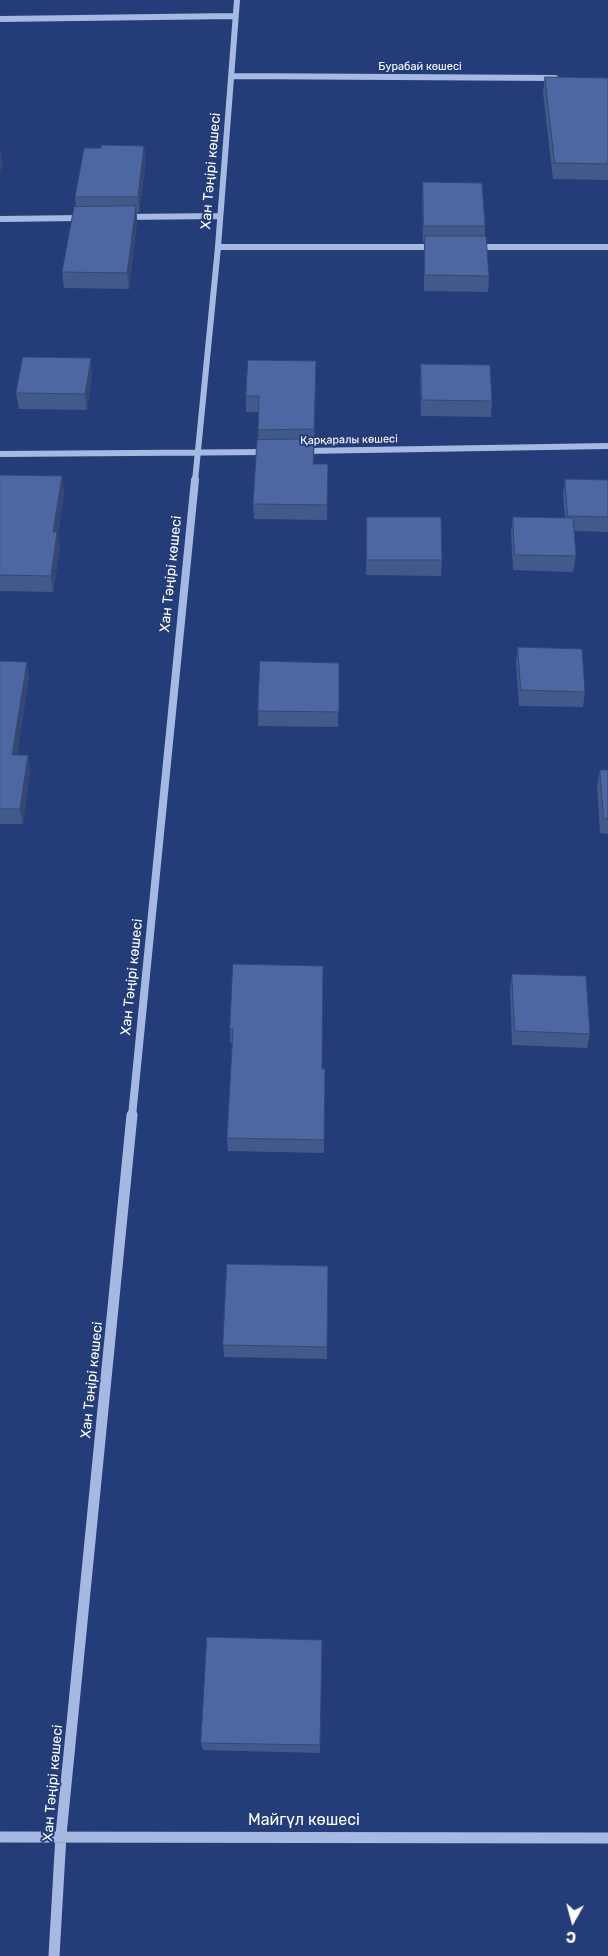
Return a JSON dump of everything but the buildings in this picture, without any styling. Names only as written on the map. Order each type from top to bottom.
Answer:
[{"type":"street","name":"Хан Тәңірі көшесі","points":[[54,1956],[61,1835],[218,247],[232,76],[236,0]]},
{"type":"street","points":[[0,19],[235,16]]},
{"type":"street","name":"Бурабай көшесі","points":[[232,76],[559,78]]},
{"type":"street","points":[[115,217],[220,216]]},
{"type":"street","points":[[0,219],[86,218]]},
{"type":"street","points":[[468,247],[608,246]]},
{"type":"street","points":[[218,247],[438,247]]},
{"type":"street","name":"Қарқаралы көшесі","points":[[295,451],[608,446]]},
{"type":"street","points":[[0,454],[275,452]]},
{"type":"street","name":"Майгүл көшесі","points":[[0,1836],[608,1838]]}]
